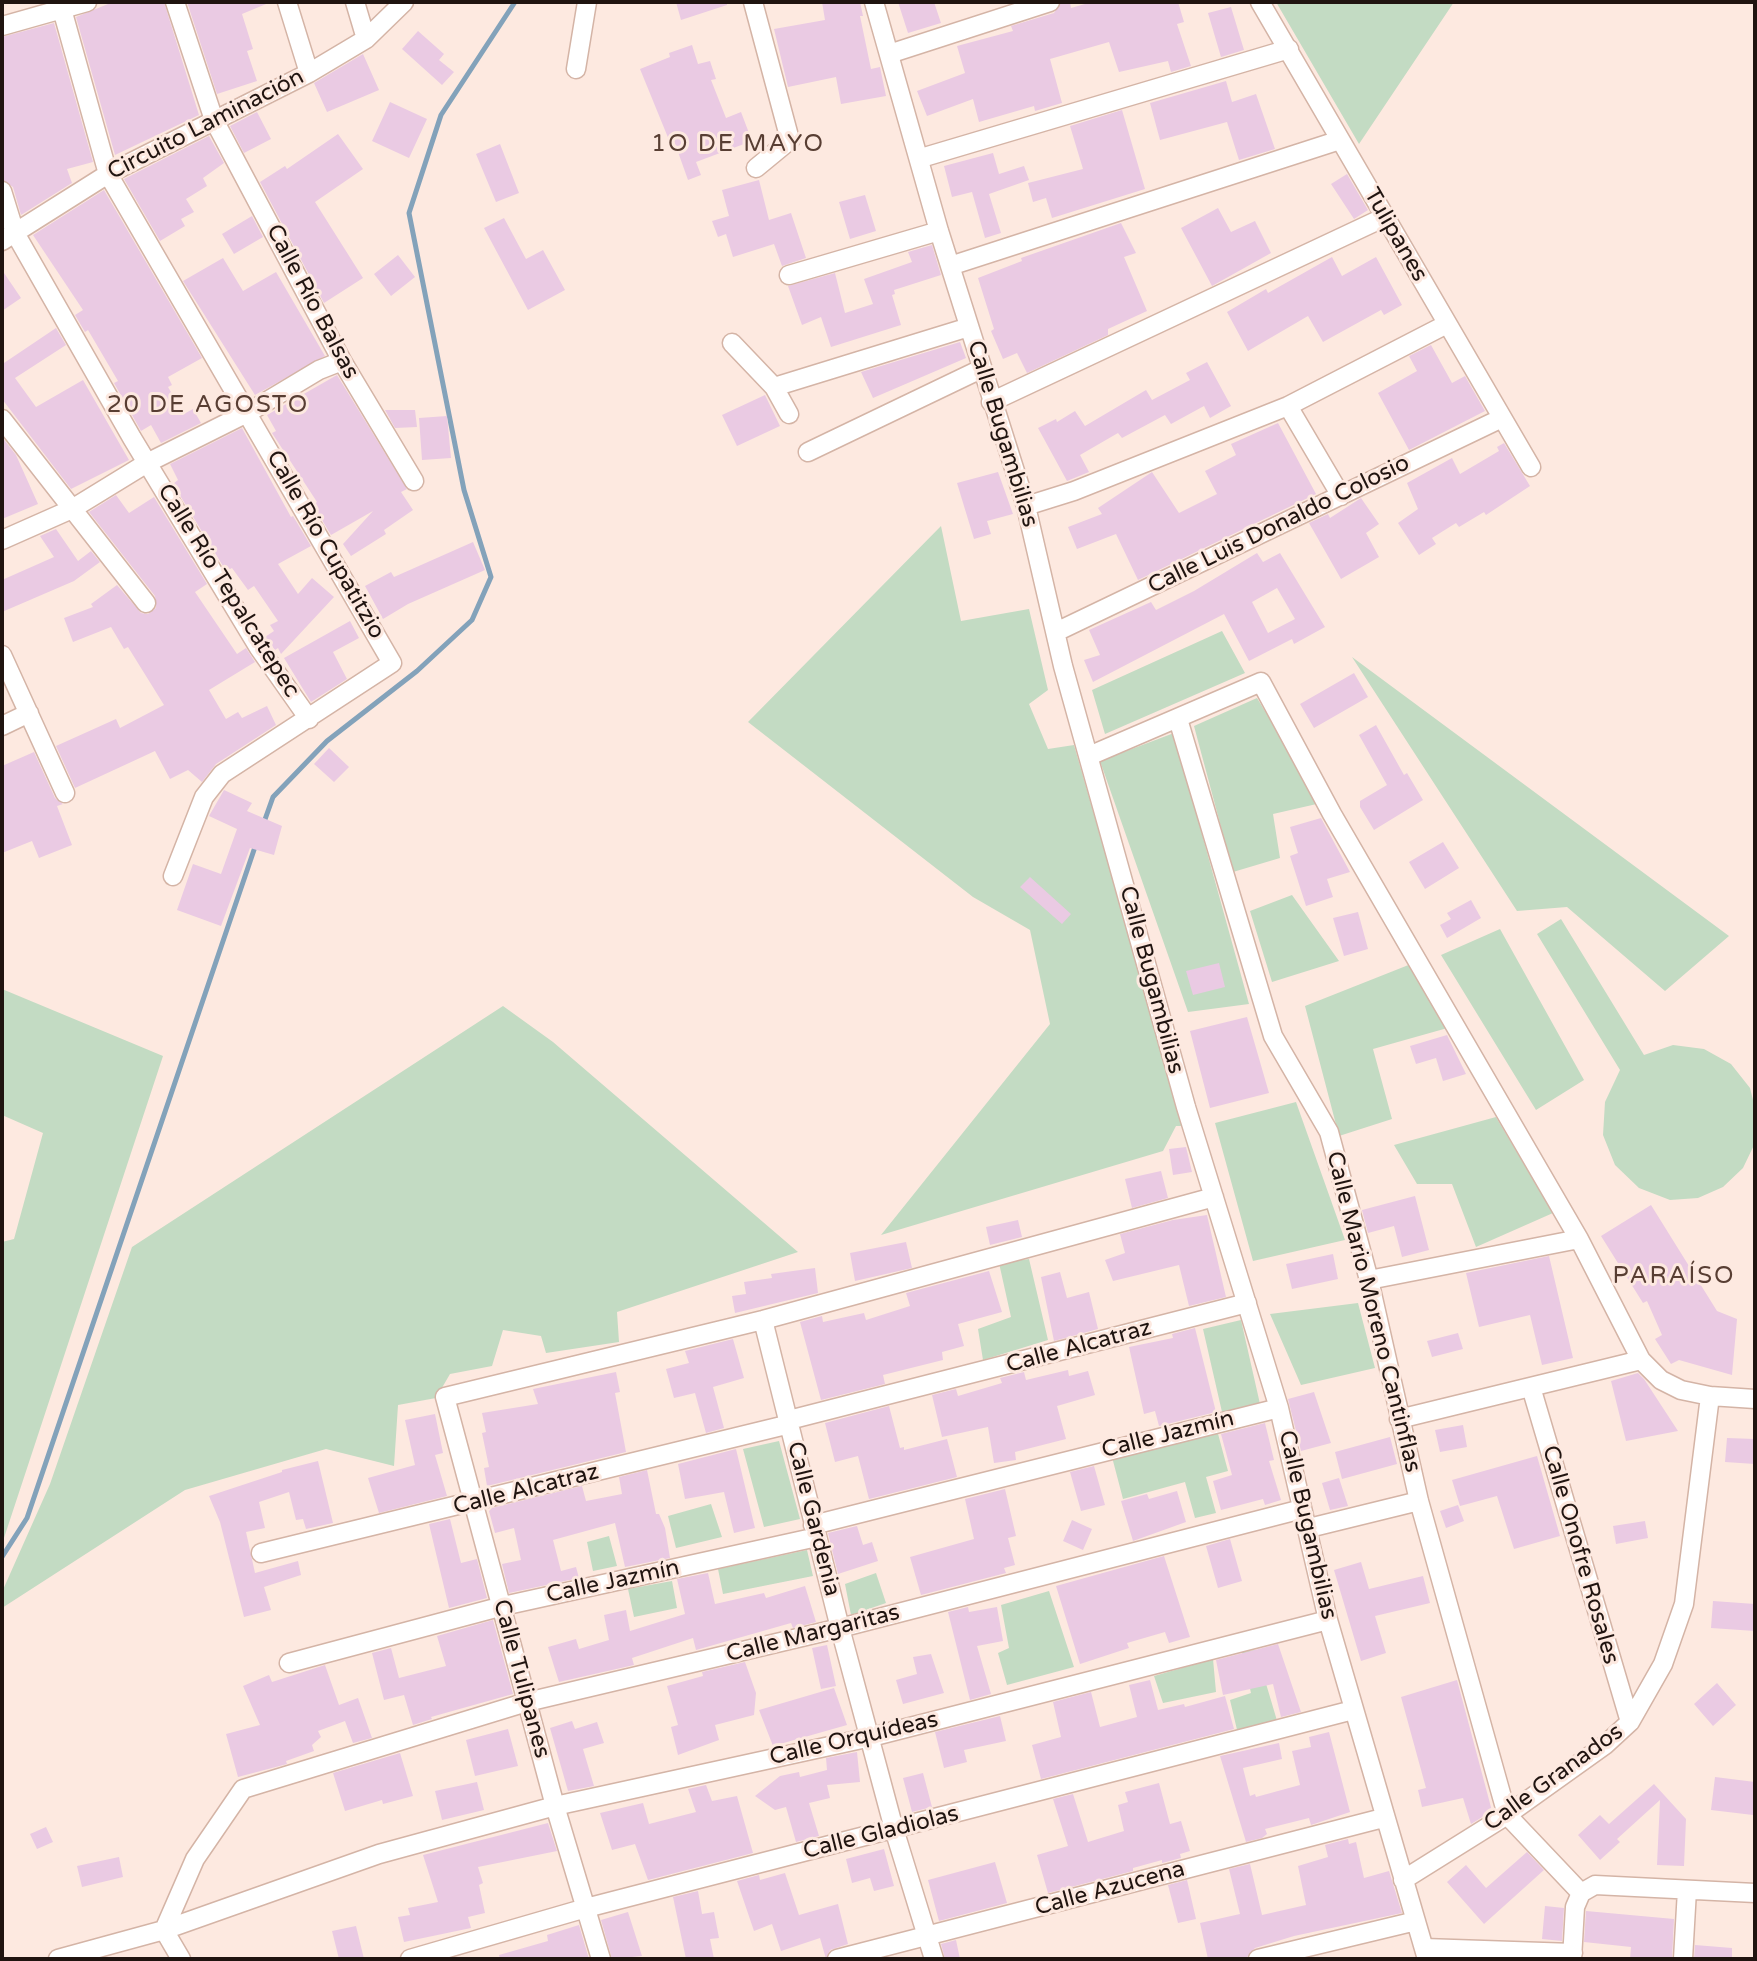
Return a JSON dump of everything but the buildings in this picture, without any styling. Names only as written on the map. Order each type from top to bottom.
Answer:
[{"type":"street","points":[[2,26],[62,5],[87,2]]},
{"type":"street","name":"Calle Río Balsas","points":[[175,2],[214,120],[342,361],[414,481]]},
{"type":"street","points":[[287,2],[309,73]]},
{"type":"street","points":[[355,2],[366,39]]},
{"type":"street","name":"Circuito Laminación","points":[[8,237],[108,174],[309,73],[366,39],[404,2]]},
{"type":"street","points":[[576,69],[587,2]]},
{"type":"street","points":[[753,2],[790,140],[756,168]]},
{"type":"street","name":"Calle Bugambilias","points":[[874,2],[921,158],[939,231],[1026,506],[1089,756],[1186,1107],[1279,1408],[1309,1528],[1328,1620],[1383,1818],[1425,1954]]},
{"type":"street","points":[[889,54],[1050,2]]},
{"type":"street","name":"Tulipanes","points":[[1260,2],[1531,467]]},
{"type":"street","name":"Calle Río Cupatitzio","points":[[62,5],[108,174],[249,412],[392,663],[309,719]]},
{"type":"street","points":[[921,158],[1289,49]]},
{"type":"street","points":[[950,266],[1340,140]]},
{"type":"street","name":"Calle Río Tepalcatepec","points":[[2,191],[8,237],[259,648],[309,719]]},
{"type":"street","points":[[991,402],[1385,216]]},
{"type":"street","points":[[789,275],[939,231]]},
{"type":"street","points":[[1026,506],[1288,406],[1447,324]]},
{"type":"street","points":[[774,387],[969,327]]},
{"type":"street","points":[[732,343],[774,387],[789,414]]},
{"type":"street","points":[[2,540],[72,509],[147,463],[249,412],[319,370],[342,361]]},
{"type":"street","points":[[808,453],[981,369]]},
{"type":"street","points":[[1288,406],[1341,496]]},
{"type":"street","name":"Calle Luis Donaldo Colosio","points":[[1056,632],[1502,418]]},
{"type":"street","points":[[2,419],[146,603]]},
{"type":"street","points":[[2,655],[65,793]]},
{"type":"street","points":[[1089,756],[1261,682],[1332,814],[1579,1238],[1641,1360],[1661,1380],[1681,1390],[1710,1396],[1755,1399]]},
{"type":"street","points":[[2,726],[29,713]]},
{"type":"street","points":[[173,876],[204,797],[222,774],[309,719]]},
{"type":"street","name":"Calle Mario Moreno Cantinflas","points":[[1178,719],[1273,1036],[1329,1132],[1369,1280],[1419,1501],[1507,1815],[1581,1893]]},
{"type":"street","points":[[763,1320],[1214,1197]]},
{"type":"street","points":[[1369,1280],[1579,1238]]},
{"type":"street","name":"Calle Alcatraz","points":[[261,1553],[475,1503],[1247,1303]]},
{"type":"street","name":"Calle Tulipanes","points":[[601,1959],[555,1807],[445,1397],[763,1320]]},
{"type":"street","name":"Calle Gardenia","points":[[763,1320],[840,1628],[894,1829],[933,1959]]},
{"type":"street","points":[[1399,1419],[1641,1360]]},
{"type":"street","name":"Calle Onofre Rosales","points":[[1531,1387],[1630,1722]]},
{"type":"street","name":"Calle Granados","points":[[1403,1880],[1507,1815],[1605,1745],[1630,1722],[1663,1664],[1684,1604],[1710,1396]]},
{"type":"street","name":"Calle Jazmín","points":[[289,1663],[502,1606],[815,1531],[1279,1408]]},
{"type":"street","points":[[1309,1528],[1419,1501]]},
{"type":"street","name":"Calle Margaritas","points":[[164,1930],[195,1859],[243,1789],[527,1702],[840,1628],[1303,1509]]},
{"type":"street","name":"Calle Orquídeas","points":[[164,1930],[379,1854],[555,1807],[871,1737],[1328,1620]]},
{"type":"street","name":"Calle Gladiolas","points":[[410,1959],[586,1908],[1353,1710]]},
{"type":"street","name":"Calle Azucena","points":[[837,1959],[1383,1818]]},
{"type":"street","points":[[1425,1954],[1572,1956],[1575,1907],[1581,1893],[1595,1885],[1755,1893]]},
{"type":"street","points":[[1683,1959],[1687,1890]]},
{"type":"street","points":[[1258,1959],[1416,1921]]},
{"type":"street","points":[[58,1959],[164,1930],[181,1959]]},
{"type":"green space","points":[[1276,2],[1454,2],[1359,144]]},
{"type":"green space","points":[[941,526],[961,621],[1029,609],[1048,690],[1029,704],[1048,749],[1074,745],[1184,1126],[1176,1126],[1163,1151],[881,1235],[1050,1024],[1030,930],[973,897],[748,722]]},
{"type":"green space","points":[[1222,631],[1245,673],[1105,734],[1092,690]]},
{"type":"green space","points":[[1352,657],[1729,936],[1665,991],[1567,907],[1517,911]]},
{"type":"green space","points":[[1257,698],[1321,803],[1273,814],[1280,858],[1233,872],[1194,726]]},
{"type":"green space","points":[[1174,733],[1249,1004],[1188,1012],[1100,761]]},
{"type":"green space","points":[[1292,895],[1339,961],[1272,982],[1250,911]]},
{"type":"green space","points":[[1561,919],[1644,1055],[1673,1045],[1704,1049],[1731,1064],[1750,1088],[1755,1108],[1755,1143],[1743,1168],[1723,1187],[1698,1198],[1670,1200],[1639,1188],[1615,1165],[1603,1135],[1605,1102],[1620,1070],[1537,934]]},
{"type":"green space","points":[[1500,929],[1584,1080],[1536,1110],[1441,955]]},
{"type":"green space","points":[[1411,964],[1451,1027],[1373,1049],[1392,1119],[1339,1136],[1305,1006]]},
{"type":"green space","points":[[2,989],[163,1056],[2,1544],[2,1242],[14,1239],[43,1133],[2,1115]]},
{"type":"green space","points":[[503,1006],[553,1042],[798,1252],[617,1312],[619,1342],[546,1353],[541,1336],[503,1330],[492,1366],[450,1374],[436,1398],[398,1405],[394,1466],[326,1449],[185,1490],[2,1608],[2,1592],[50,1484],[132,1247]]},
{"type":"green space","points":[[1296,1102],[1345,1240],[1253,1261],[1215,1123]]},
{"type":"green space","points":[[1496,1117],[1553,1213],[1476,1247],[1452,1184],[1417,1184],[1394,1145]]},
{"type":"green space","points":[[1029,1259],[1048,1340],[983,1360],[978,1329],[1011,1317],[999,1263]]},
{"type":"green space","points":[[1358,1303],[1375,1368],[1301,1385],[1270,1314]]},
{"type":"green space","points":[[1241,1320],[1260,1404],[1222,1412],[1203,1329]]},
{"type":"green space","points":[[1217,1430],[1228,1471],[1206,1477],[1216,1513],[1195,1518],[1185,1482],[1123,1499],[1112,1457]]},
{"type":"green space","points":[[779,1441],[800,1519],[764,1527],[743,1449]]},
{"type":"green space","points":[[711,1504],[722,1537],[676,1548],[668,1516]]},
{"type":"green space","points":[[609,1536],[617,1566],[593,1571],[587,1542]]},
{"type":"green space","points":[[807,1550],[813,1576],[723,1594],[718,1569]]},
{"type":"green space","points":[[876,1573],[886,1603],[851,1615],[845,1584]]},
{"type":"green space","points":[[672,1581],[677,1608],[634,1617],[628,1589]]},
{"type":"green space","points":[[1049,1591],[1074,1667],[1007,1685],[998,1653],[1009,1648],[1001,1605]]},
{"type":"green space","points":[[1256,1650],[1278,1724],[1238,1734],[1230,1700],[1251,1693],[1242,1652]]},
{"type":"green space","points":[[1213,1659],[1216,1692],[1163,1703],[1154,1676]]},
{"type":"waterway","points":[[263,825],[273,797],[327,741],[417,671],[472,620],[491,577],[464,490],[409,213],[441,115],[515,2]]},
{"type":"waterway","points":[[2,1557],[27,1518],[256,844]]},
{"type":"district","name":"1O DE MAYO","points":[[738,145]]},
{"type":"district","name":"20 DE AGOSTO","points":[[208,406]]},
{"type":"district","name":"PARAÍSO","points":[[1674,1277]]}]
